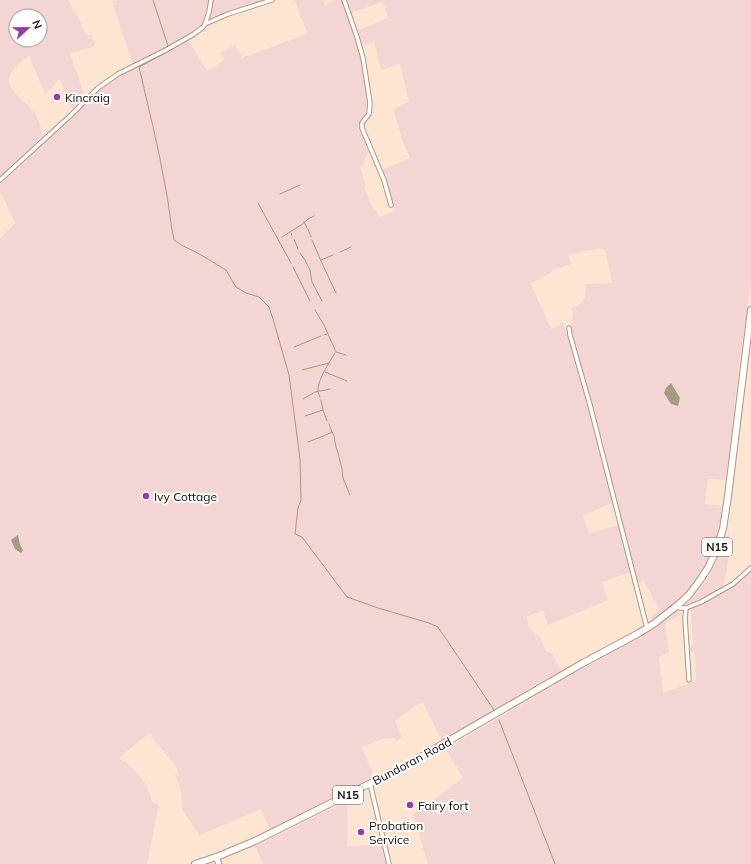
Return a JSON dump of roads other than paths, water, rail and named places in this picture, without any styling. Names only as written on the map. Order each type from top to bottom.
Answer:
[{"type":"highway","name":"N15","points":[[647,628],[668,614],[688,596],[708,568],[716,551],[723,529],[728,496],[751,310]]},
{"type":"highway","name":"Bundoran Road","points":[[195,864],[255,841],[405,766],[647,628]]},
{"type":"street","points":[[0,180],[71,115],[98,88],[118,74],[166,50],[203,27],[209,12],[211,0]]},
{"type":"street","points":[[205,24],[228,14],[272,0]]},
{"type":"street","points":[[344,0],[363,58],[370,103],[369,114],[362,123],[362,128],[384,180],[391,205]]},
{"type":"street","points":[[569,328],[647,628]]},
{"type":"street","points":[[676,607],[686,608],[733,584],[751,568]]},
{"type":"street","points":[[686,608],[685,618],[689,680]]},
{"type":"street","points":[[370,784],[389,864]]},
{"type":"street","points":[[216,857],[219,864]]},
{"type":"waterway","points":[[153,0],[168,46]]},
{"type":"waterway","points":[[169,51],[139,67],[159,155],[174,240],[226,270],[236,287],[246,293],[259,297],[269,307],[289,375],[300,459],[301,500],[298,508],[295,534],[302,537],[347,597],[438,627],[494,710]]},
{"type":"waterway","points":[[280,194],[300,185]]},
{"type":"waterway","points":[[258,203],[291,263]]},
{"type":"waterway","points":[[282,237],[314,216]]},
{"type":"waterway","points":[[304,222],[307,228]]},
{"type":"waterway","points":[[308,229],[311,237]]},
{"type":"waterway","points":[[294,239],[298,249]]},
{"type":"waterway","points":[[312,240],[336,293]]},
{"type":"waterway","points":[[340,252],[351,247]]},
{"type":"waterway","points":[[300,253],[310,270],[312,282],[322,301]]},
{"type":"waterway","points":[[321,260],[333,255]]},
{"type":"waterway","points":[[293,267],[310,301]]},
{"type":"waterway","points":[[315,310],[324,325],[336,352],[346,355]]},
{"type":"waterway","points":[[294,347],[321,336]]},
{"type":"waterway","points":[[320,397],[318,387],[324,371],[335,353]]},
{"type":"waterway","points":[[302,370],[329,363]]},
{"type":"waterway","points":[[325,372],[347,381]]},
{"type":"waterway","points":[[303,399],[315,392],[330,389]]},
{"type":"waterway","points":[[321,400],[327,421]]},
{"type":"waterway","points":[[305,416],[323,410]]},
{"type":"waterway","points":[[308,442],[332,432],[329,424]]},
{"type":"waterway","points":[[332,432],[343,478],[350,495]]},
{"type":"waterway","points":[[499,720],[555,864]]},
{"type":"place","name":"Kincraig","points":[[57,97]]},
{"type":"place","name":"Ivy Cottage","points":[[146,496]]},
{"type":"place","name":"Fairy fort","points":[[410,805]]},
{"type":"place","name":"Probation Service","points":[[361,832]]}]
